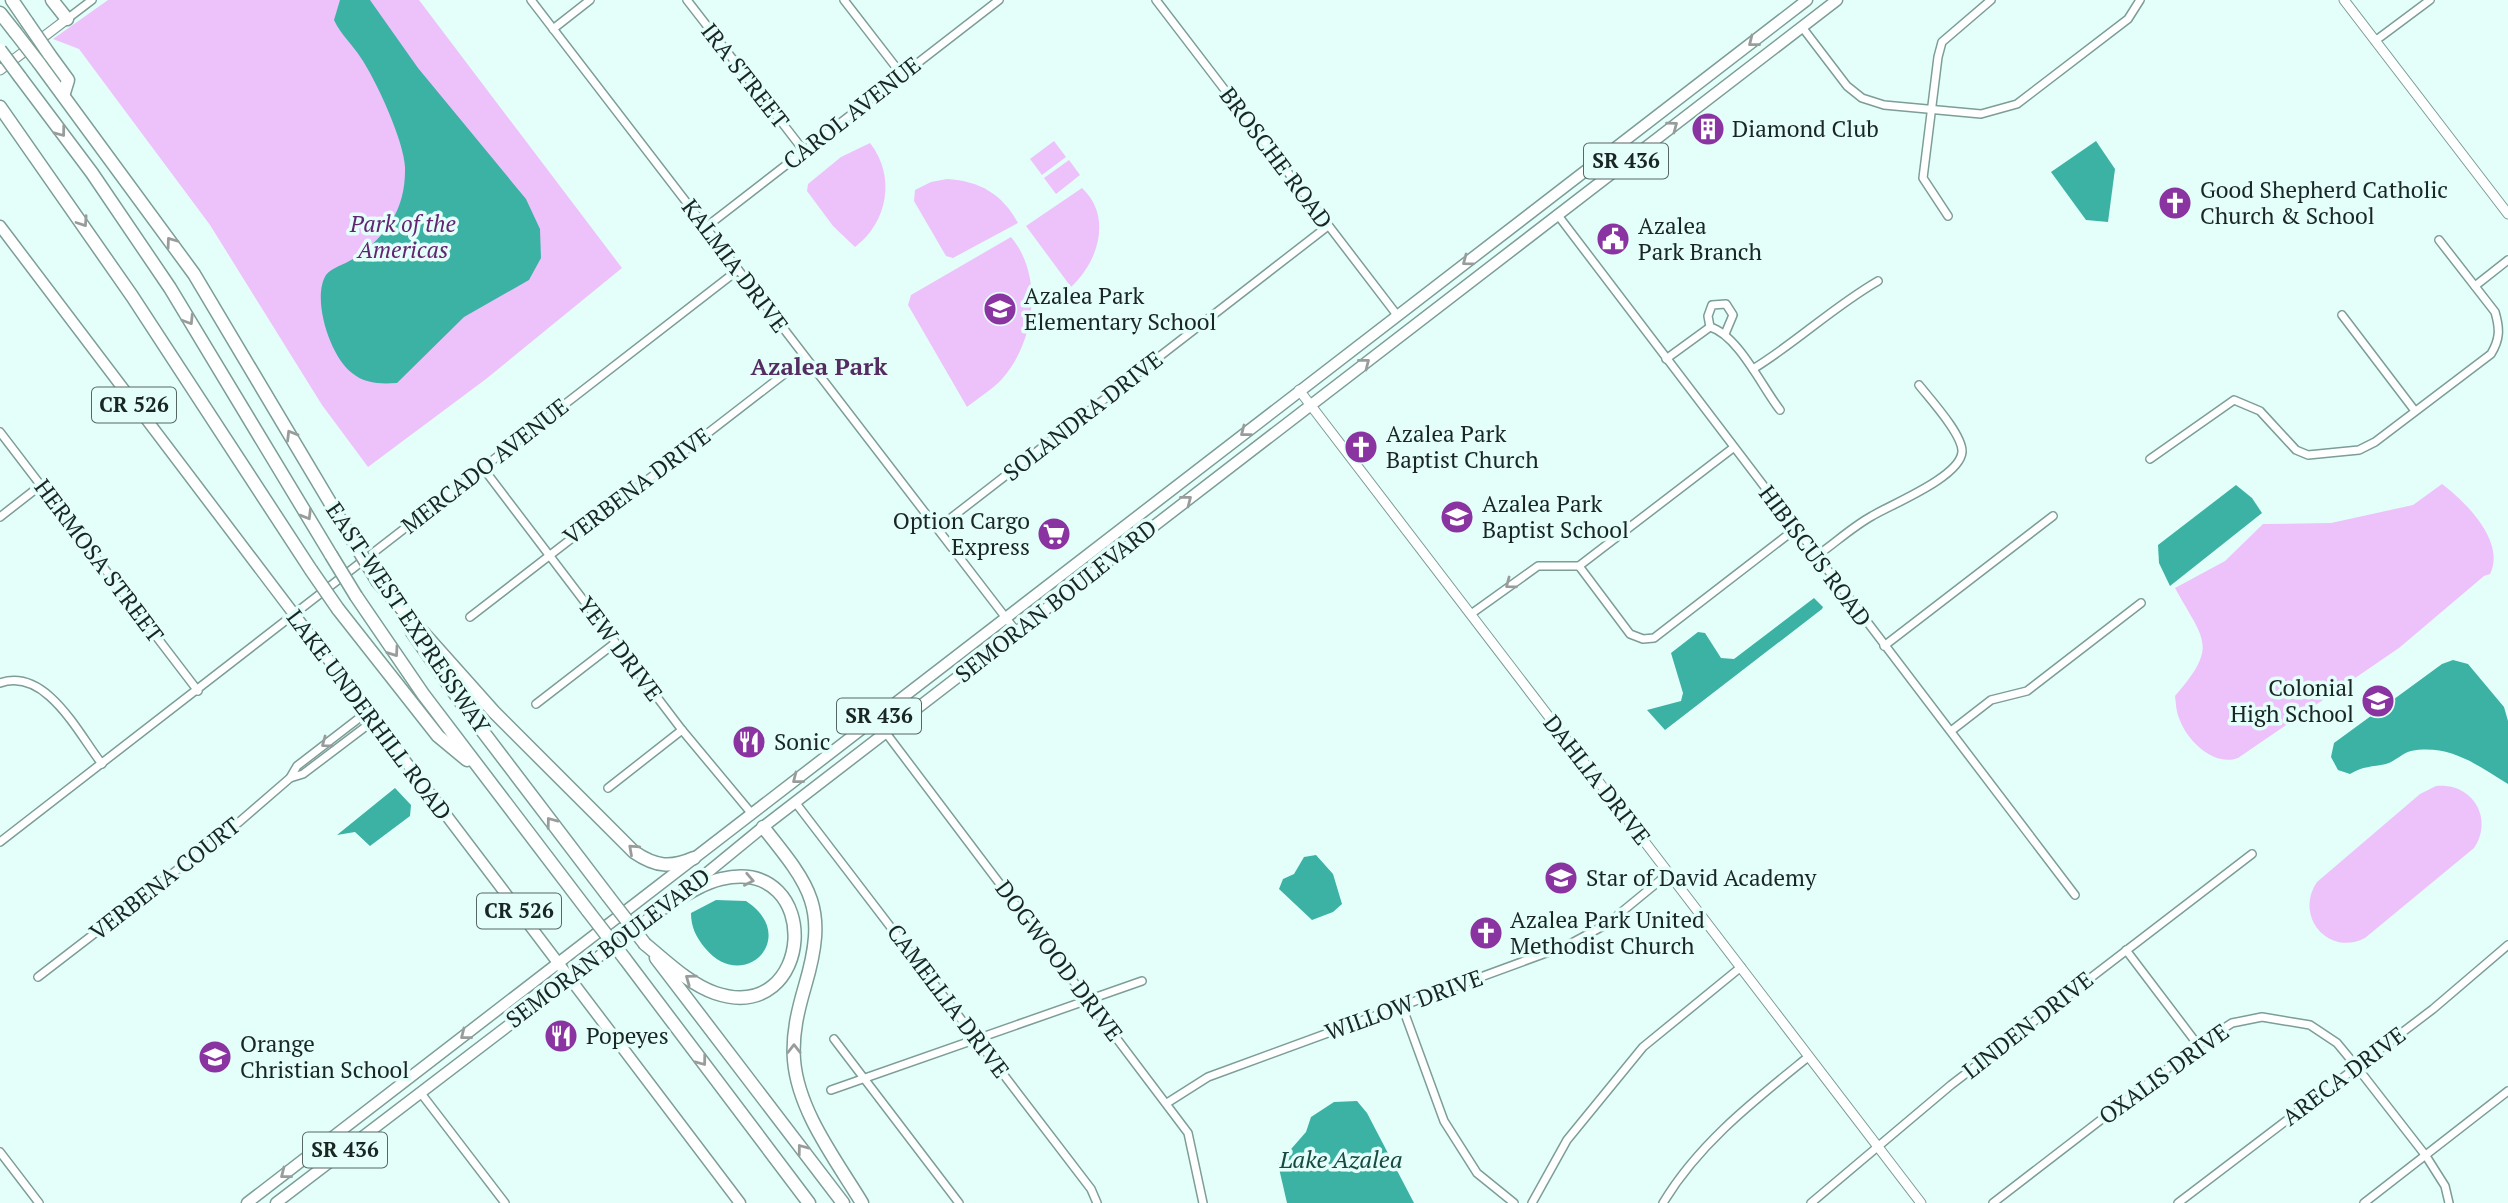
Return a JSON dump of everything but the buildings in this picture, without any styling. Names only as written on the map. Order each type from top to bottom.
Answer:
[{"type":"highway","points":[[12,0],[27,22],[44,58]]},
{"type":"highway","points":[[52,0],[67,19]]},
{"type":"highway","points":[[0,13],[15,32],[44,58]]},
{"type":"highway","name":"EAST-WEST EXPRESSWAY","points":[[0,50],[92,173],[170,288],[356,596],[479,768],[809,1203]]},
{"type":"highway","name":"EAST-WEST EXPRESSWAY","points":[[44,58],[68,80],[64,93],[194,274],[378,582],[436,670],[843,1203]]},
{"type":"highway","points":[[0,107],[132,296],[338,609],[438,736],[479,768]]},
{"type":"highway","points":[[378,582],[494,712],[634,852],[659,866],[679,865],[694,858]]},
{"type":"highway","points":[[763,827],[808,890],[817,928],[813,958],[795,1024],[794,1061],[798,1085],[809,1111],[862,1203]]},
{"type":"highway","points":[[645,944],[697,985],[732,997],[750,996],[765,990],[781,978],[792,962],[796,929],[791,911],[770,887],[755,879],[720,880],[663,908]]},
{"type":"main road","name":"SEMORAN BOULEVARD","points":[[247,1203],[1808,0]]},
{"type":"main road","points":[[1802,27],[1799,17],[1808,0]]},
{"type":"main road","name":"SEMORAN BOULEVARD","points":[[280,1202],[663,908],[1016,631],[1837,0]]},
{"type":"main road","points":[[1781,43],[1791,29],[1793,21],[1790,13]]},
{"type":"main road","points":[[1557,215],[1561,195],[1578,176]]},
{"type":"main road","points":[[1521,242],[1537,224],[1541,204]]},
{"type":"main road","name":"LAKE UNDERHILL ROAD","points":[[0,226],[740,1203]]},
{"type":"main road","name":"YEW DRIVE","points":[[752,814],[763,827]]},
{"type":"street","points":[[0,70],[92,0]]},
{"type":"street","name":"KALMIA DRIVE","points":[[531,0],[1016,631]]},
{"type":"street","points":[[552,29],[590,0]]},
{"type":"street","name":"IRA STREET","points":[[687,0],[803,151]]},
{"type":"street","points":[[844,0],[902,75]]},
{"type":"street","name":"CAROL AVENUE","points":[[706,227],[999,0]]},
{"type":"street","name":"BROSCHE ROAD","points":[[1156,0],[1397,315]]},
{"type":"street","points":[[1948,216],[1923,178],[1942,42],[1991,0]]},
{"type":"street","points":[[1802,27],[1847,86],[1862,98],[1884,106],[1981,114],[2017,104],[2127,19],[2140,0]]},
{"type":"street","points":[[2344,0],[2508,214]]},
{"type":"street","points":[[2375,41],[2430,0]]},
{"type":"street","name":"HIBISCUS ROAD","points":[[1557,215],[1794,530],[2076,895]]},
{"type":"street","name":"SOLANDRA DRIVE","points":[[938,528],[1328,226]]},
{"type":"street","points":[[2150,459],[2221,406],[2234,400],[2260,411],[2296,450],[2308,455],[2359,450],[2491,354],[2499,342],[2499,325],[2495,312],[2439,240]]},
{"type":"street","points":[[2475,286],[2508,260]]},
{"type":"street","name":"MERCADO AVENUE","points":[[0,842],[738,270]]},
{"type":"street","points":[[1754,369],[1788,348],[1846,299],[1878,281]]},
{"type":"street","points":[[1710,327],[1708,316],[1712,305],[1718,302],[1726,304],[1733,315],[1725,334]]},
{"type":"street","points":[[2342,315],[2415,411]]},
{"type":"street","points":[[1666,359],[1710,327]]},
{"type":"street","points":[[1710,327],[1725,334],[1754,369],[1758,382],[1780,410]]},
{"type":"street","name":"VERBENA DRIVE","points":[[470,617],[548,554],[805,358]]},
{"type":"street","points":[[1815,557],[1870,517],[1923,490],[1956,464],[1962,453],[1960,440],[1919,384]]},
{"type":"street","name":"DAHLIA DRIVE","points":[[1299,390],[1921,1203]]},
{"type":"street","name":"HERMOSA STREET","points":[[0,432],[198,691]]},
{"type":"street","points":[[1471,614],[1538,566],[1579,566],[1732,447]]},
{"type":"street","name":"YEW DRIVE","points":[[483,468],[682,730],[752,814]]},
{"type":"street","points":[[0,517],[41,485]]},
{"type":"street","points":[[1884,646],[2053,516]]},
{"type":"street","points":[[1579,566],[1630,634],[1643,639],[1654,638],[1794,530]]},
{"type":"street","points":[[1951,732],[1991,700],[2027,691],[2141,603]]},
{"type":"street","points":[[536,704],[615,643]]},
{"type":"street","points":[[0,683],[26,680],[45,689],[102,764]]},
{"type":"street","name":"VERBENA COURT","points":[[38,976],[238,823],[290,778],[297,766],[370,716]]},
{"type":"street","points":[[608,788],[682,730]]},
{"type":"street","name":"DOGWOOD DRIVE","points":[[886,733],[1188,1133],[1203,1203]]},
{"type":"street","name":"CAMELLIA DRIVE","points":[[796,802],[1091,1189],[1097,1203]]},
{"type":"street","name":"LINDEN DRIVE","points":[[1811,1203],[1961,1077],[2252,854]]},
{"type":"street","name":"WILLOW DRIVE","points":[[1167,1103],[1208,1077],[1534,960],[1607,924],[1669,873]]},
{"type":"street","name":"ARECA DRIVE","points":[[2178,1203],[2433,1009],[2508,945]]},
{"type":"street","points":[[2126,950],[2198,1045]]},
{"type":"street","points":[[1532,1203],[1567,1139],[1643,1047],[1741,967]]},
{"type":"street","points":[[831,1090],[1142,981]]},
{"type":"street","points":[[1402,1006],[1444,1121],[1477,1173],[1514,1203]]},
{"type":"street","name":"OXALIS DRIVE","points":[[1993,1203],[2198,1045],[2232,1023],[2262,1017],[2310,1025],[2337,1043],[2426,1156],[2445,1186],[2449,1203]]},
{"type":"street","points":[[834,1039],[959,1203]]},
{"type":"street","points":[[1663,1203],[1708,1144],[1738,1113],[1808,1056]]},
{"type":"street","points":[[2364,1203],[2508,1091]]},
{"type":"street","points":[[420,1092],[505,1203]]},
{"type":"street","points":[[0,1152],[3,1163],[39,1203]]},
{"type":"green space","name":"Park of the Americas","points":[[108,0],[419,0],[622,268],[486,379],[368,467],[322,405],[210,225],[79,49],[53,39]]},
{"type":"green space","points":[[1054,141],[1066,157],[1042,175],[1030,159]]},
{"type":"green space","points":[[870,143],[883,170],[885,198],[875,225],[855,247],[833,226],[807,191],[808,184],[841,157]]},
{"type":"green space","points":[[1069,160],[1080,175],[1056,194],[1044,178]]},
{"type":"green space","points":[[947,179],[970,183],[989,191],[1005,204],[1018,223],[953,258],[946,256],[914,201],[915,190],[931,182]]},
{"type":"green space","points":[[1082,188],[1092,200],[1097,212],[1098,239],[1088,265],[1071,287],[1026,226]]},
{"type":"green space","points":[[1011,237],[1028,270],[1031,309],[1028,328],[1022,347],[1002,379],[967,407],[908,305],[911,295]]},
{"type":"green space","points":[[2442,484],[2472,512],[2488,536],[2494,562],[2490,574],[2484,576],[2399,648],[2238,758],[2220,759],[2202,750],[2183,727],[2177,710],[2175,696],[2198,665],[2202,643],[2199,632],[2175,588],[2225,561],[2263,524],[2331,523],[2413,505]]},
{"type":"green space","points":[[2436,786],[2449,786],[2460,790],[2476,804],[2482,825],[2474,848],[2365,938],[2339,942],[2327,938],[2312,920],[2311,895],[2317,882],[2420,794]]},
{"type":"water","points":[[340,0],[370,0],[418,68],[526,199],[540,229],[541,258],[529,280],[464,317],[397,383],[368,381],[352,373],[337,355],[322,313],[322,285],[326,275],[353,259],[385,231],[398,209],[405,167],[400,142],[381,95],[358,53],[334,20]]},
{"type":"water","points":[[2096,141],[2115,169],[2108,222],[2086,220],[2051,172]]},
{"type":"water","points":[[2236,485],[2252,498],[2262,513],[2170,586],[2159,563],[2158,545]]},
{"type":"water","points":[[1814,598],[1822,609],[1665,730],[1647,710],[1681,701],[1683,693],[1671,653],[1698,632],[1705,633],[1721,658],[1734,659]]},
{"type":"water","points":[[2453,660],[2468,664],[2504,707],[2508,721],[2508,784],[2462,758],[2438,751],[2411,751],[2390,763],[2363,768],[2350,774],[2338,770],[2331,757],[2334,743],[2442,664]]},
{"type":"water","points":[[395,788],[411,805],[410,816],[370,846],[355,832],[337,835]]},
{"type":"water","points":[[1316,855],[1333,874],[1342,904],[1333,912],[1312,920],[1279,889],[1283,879],[1294,874],[1304,857]]},
{"type":"water","points":[[716,900],[746,901],[762,915],[768,930],[767,944],[760,956],[749,963],[735,966],[720,961],[705,948],[697,936],[691,913]]},
{"type":"water","name":"Lake Azalea","points":[[1357,1101],[1367,1113],[1414,1203],[1287,1203],[1278,1164],[1306,1132],[1311,1117],[1334,1102]]},
{"type":"place","name":"Diamond Club","points":[[1708,129]]},
{"type":"place","name":"Good Shepherd Catholic Church & School","points":[[2175,203]]},
{"type":"place","name":"Azalea Park Branch","points":[[1613,239]]},
{"type":"place","name":"Azalea Park Elementary School","points":[[1000,309]]},
{"type":"place","name":"Azalea Park Baptist Church","points":[[1361,447]]},
{"type":"place","name":"Azalea Park Baptist School","points":[[1457,517]]},
{"type":"place","name":"Option Cargo Express","points":[[1054,534]]},
{"type":"place","name":"Colonial High School","points":[[2378,701]]},
{"type":"place","name":"Sonic","points":[[749,742]]},
{"type":"place","name":"Star of David Academy","points":[[1561,878]]},
{"type":"place","name":"Azalea Park United Methodist Church","points":[[1486,933]]},
{"type":"place","name":"Popeyes","points":[[561,1036]]},
{"type":"place","name":"Orange Christian School","points":[[215,1057]]},
{"type":"district","name":"Azalea Park","points":[[819,367]]}]
